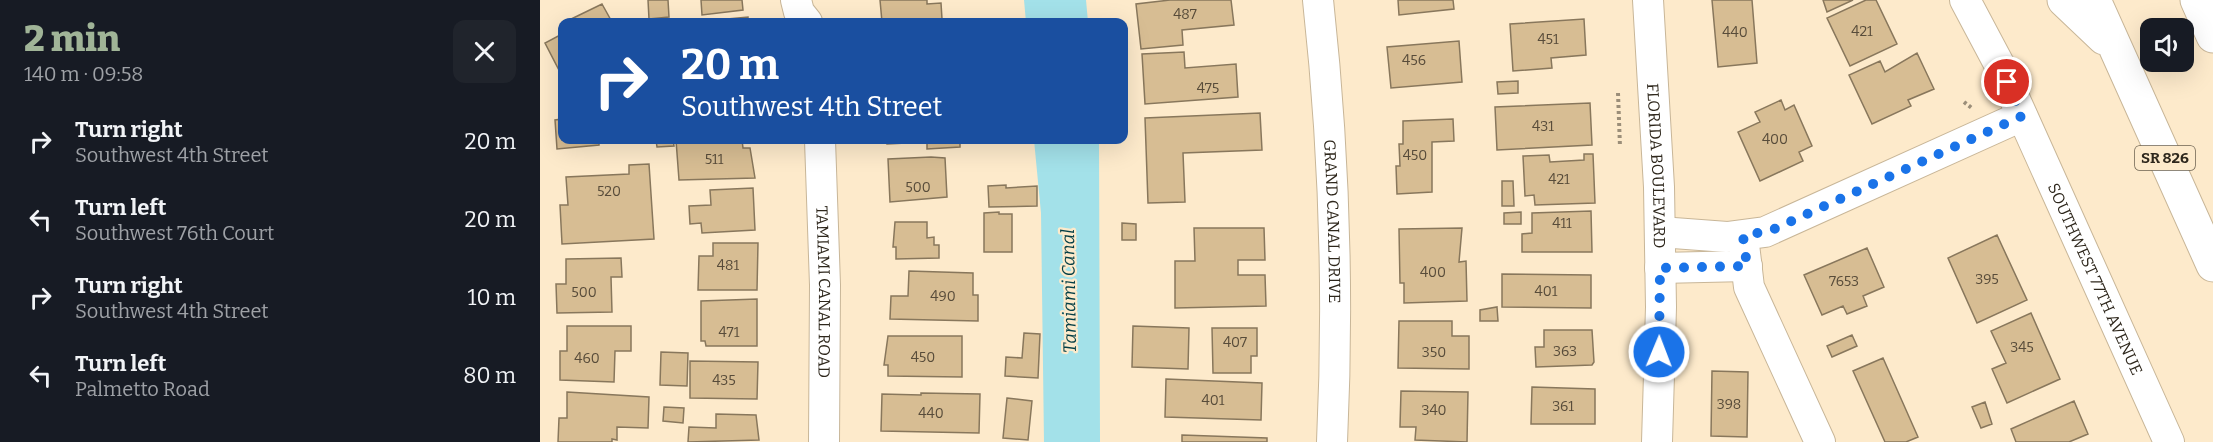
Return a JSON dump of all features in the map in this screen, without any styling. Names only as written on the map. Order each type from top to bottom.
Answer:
[{"type":"highway","points":[[2064,0],[2116,50]]},
{"type":"highway","name":"SR 826","points":[[2094,0],[2213,265]]},
{"type":"highway","points":[[2197,0],[2213,36]]},
{"type":"street","points":[[796,0],[799,12],[804,18]]},
{"type":"street","points":[[813,18],[817,8],[816,0]]},
{"type":"street","name":"GRAND CANAL DRIVE","points":[[1318,0],[1335,267],[1332,442]]},
{"type":"street","name":"FLORIDA BOULEVARD","points":[[1648,0],[1660,232],[1657,442]]},
{"type":"street","name":"SOUTHWEST 77TH AVENUE","points":[[1965,0],[2022,116],[2169,442]]},
{"type":"street","points":[[1660,232],[1743,236],[1772,230],[2022,116]]},
{"type":"street","name":"TAMIAMI CANAL ROAD","points":[[820,144],[825,285],[824,442]]},
{"type":"street","points":[[1743,236],[1749,287],[1820,442]]},
{"type":"street","points":[[1660,268],[1747,266]]},
{"type":"path","points":[[1618,93],[1620,147]]},
{"type":"water","points":[[1024,0],[1086,0],[1088,18],[1026,18]]},
{"type":"water","name":"Tamiami Canal","points":[[1034,144],[1099,144],[1100,442],[1044,442],[1041,213]]},
{"type":"building","points":[[648,0],[668,0],[669,17],[649,18]]},
{"type":"building","points":[[701,0],[742,0],[743,10],[702,15]]},
{"type":"building","points":[[880,0],[927,0],[927,4],[941,3],[942,18],[882,18]]},
{"type":"building","points":[[1170,0],[1231,0],[1234,25],[1182,30],[1183,45],[1141,49],[1136,4]]},
{"type":"building","points":[[1398,0],[1453,0],[1454,9],[1399,15]]},
{"type":"building","points":[[1712,0],[1752,0],[1757,63],[1718,67]]},
{"type":"building","points":[[1823,0],[1853,0],[1827,12]]},
{"type":"building","points":[[1866,0],[1876,0],[1897,44],[1850,66],[1827,18]]},
{"type":"building","points":[[602,4],[610,18],[573,18]]},
{"type":"building","points":[[1584,19],[1586,55],[1551,58],[1552,68],[1513,71],[1510,24]]},
{"type":"building","points":[[558,36],[558,68],[545,43]]},
{"type":"building","points":[[1459,41],[1462,82],[1391,88],[1387,47]]},
{"type":"building","points":[[1184,52],[1185,68],[1236,64],[1238,97],[1145,104],[1142,54]]},
{"type":"building","points":[[1917,53],[1934,89],[1908,100],[1911,106],[1872,124],[1849,75],[1880,61],[1885,72]]},
{"type":"building","points":[[1518,81],[1518,93],[1498,94],[1497,82]]},
{"type":"building","points":[[1781,100],[1785,110],[1794,105],[1812,146],[1799,152],[1803,161],[1760,181],[1738,132],[1760,122],[1755,112]]},
{"type":"building","points":[[1590,103],[1592,145],[1497,150],[1495,107]]},
{"type":"building","points":[[1260,113],[1262,150],[1183,153],[1185,202],[1148,203],[1145,118]]},
{"type":"building","points":[[1453,119],[1454,141],[1432,142],[1432,192],[1397,194],[1396,166],[1400,166],[1399,144],[1403,144],[1403,121]]},
{"type":"building","points":[[555,120],[558,120],[558,144],[599,145],[557,149]]},
{"type":"building","points":[[657,144],[674,144],[674,146],[657,147]]},
{"type":"building","points":[[676,144],[742,144],[743,148],[750,148],[755,178],[679,180]]},
{"type":"building","points":[[927,144],[960,144],[960,147],[927,149]]},
{"type":"building","points":[[1584,154],[1593,154],[1595,203],[1535,205],[1534,195],[1525,196],[1523,156],[1549,155],[1550,162],[1584,160]]},
{"type":"building","points":[[945,158],[947,197],[890,202],[888,159]]},
{"type":"building","points":[[649,164],[654,239],[562,244],[560,205],[568,205],[566,177],[629,174],[629,165]]},
{"type":"building","points":[[1502,181],[1513,181],[1514,206],[1502,206]]},
{"type":"building","points":[[1006,185],[1006,188],[1037,186],[1037,206],[989,207],[988,186]]},
{"type":"building","points":[[753,188],[755,230],[702,233],[701,223],[690,224],[689,206],[711,205],[710,190]]},
{"type":"building","points":[[1591,211],[1592,252],[1522,252],[1522,234],[1532,233],[1532,213]]},
{"type":"building","points":[[999,212],[999,214],[1012,214],[1012,252],[984,252],[984,213]]},
{"type":"building","points":[[1521,212],[1521,224],[1504,224],[1504,213]]},
{"type":"building","points":[[895,222],[927,222],[927,238],[934,237],[934,245],[939,245],[939,258],[896,259],[896,247],[893,247]]},
{"type":"building","points":[[1122,223],[1136,224],[1136,240],[1122,240]]},
{"type":"building","points":[[1194,228],[1264,228],[1265,260],[1238,260],[1238,275],[1265,275],[1266,306],[1175,308],[1175,261],[1195,261]]},
{"type":"building","points":[[1462,228],[1459,262],[1466,261],[1467,301],[1404,303],[1404,283],[1400,283],[1399,229]]},
{"type":"building","points":[[1997,235],[2027,300],[1977,323],[1948,258]]},
{"type":"building","points":[[713,243],[758,243],[757,290],[698,290],[699,256],[713,256]]},
{"type":"building","points":[[1867,248],[1884,287],[1863,296],[1867,306],[1847,314],[1843,306],[1822,315],[1804,275]]},
{"type":"building","points":[[621,258],[622,277],[611,277],[612,312],[557,313],[556,284],[566,284],[566,259]]},
{"type":"building","points":[[909,271],[973,273],[973,295],[978,295],[978,321],[890,319],[891,296],[908,296]]},
{"type":"building","points":[[1502,274],[1591,275],[1591,308],[1502,307]]},
{"type":"building","points":[[757,299],[757,346],[706,346],[705,341],[701,341],[701,301]]},
{"type":"building","points":[[1497,307],[1498,321],[1480,321],[1480,310]]},
{"type":"building","points":[[2031,313],[2060,379],[2007,403],[1992,369],[2006,363],[1991,331]]},
{"type":"building","points":[[1399,321],[1452,321],[1452,336],[1469,336],[1469,369],[1398,368]]},
{"type":"building","points":[[567,326],[631,326],[631,351],[615,351],[614,382],[560,380],[560,351],[567,351]]},
{"type":"building","points":[[1133,326],[1189,328],[1188,369],[1132,367]]},
{"type":"building","points":[[1212,328],[1257,328],[1257,356],[1251,356],[1251,373],[1213,373]]},
{"type":"building","points":[[1544,330],[1592,330],[1594,362],[1592,365],[1536,367],[1535,347],[1544,347]]},
{"type":"building","points":[[1024,333],[1040,334],[1038,378],[1005,376],[1006,357],[1022,358]]},
{"type":"building","points":[[1852,335],[1857,346],[1832,357],[1827,346]]},
{"type":"building","points":[[888,336],[962,336],[962,377],[888,376],[888,365],[884,365]]},
{"type":"building","points":[[661,352],[688,353],[687,386],[660,385]]},
{"type":"building","points":[[1883,358],[1918,437],[1906,442],[1885,442],[1853,371]]},
{"type":"building","points":[[690,361],[758,362],[757,399],[690,398]]},
{"type":"building","points":[[1712,371],[1748,372],[1747,437],[1711,436]]},
{"type":"building","points":[[1166,379],[1262,383],[1261,420],[1165,417]]},
{"type":"building","points":[[1532,387],[1595,389],[1595,424],[1531,424]]},
{"type":"building","points":[[1401,391],[1468,392],[1467,442],[1415,440],[1416,427],[1400,427]]},
{"type":"building","points":[[567,392],[649,397],[648,428],[617,427],[617,440],[612,439],[612,442],[558,442],[559,418],[567,418]]},
{"type":"building","points":[[921,393],[980,394],[979,433],[881,431],[882,394],[921,395]]},
{"type":"building","points":[[1007,398],[1032,401],[1028,440],[1003,438]]},
{"type":"building","points":[[2074,401],[2088,434],[2069,442],[2016,442],[2011,429]]},
{"type":"building","points":[[1985,402],[1992,424],[1981,428],[1972,407]]},
{"type":"building","points":[[664,407],[684,408],[683,423],[663,421]]},
{"type":"building","points":[[716,414],[756,415],[759,440],[688,442],[689,427],[716,428]]},
{"type":"building","points":[[1182,435],[1267,438],[1267,442],[1182,442]]},
{"type":"route","points":[[1659,352],[1660,268],[1747,266],[1743,236],[1772,230],[2022,116],[2007,82]]}]
